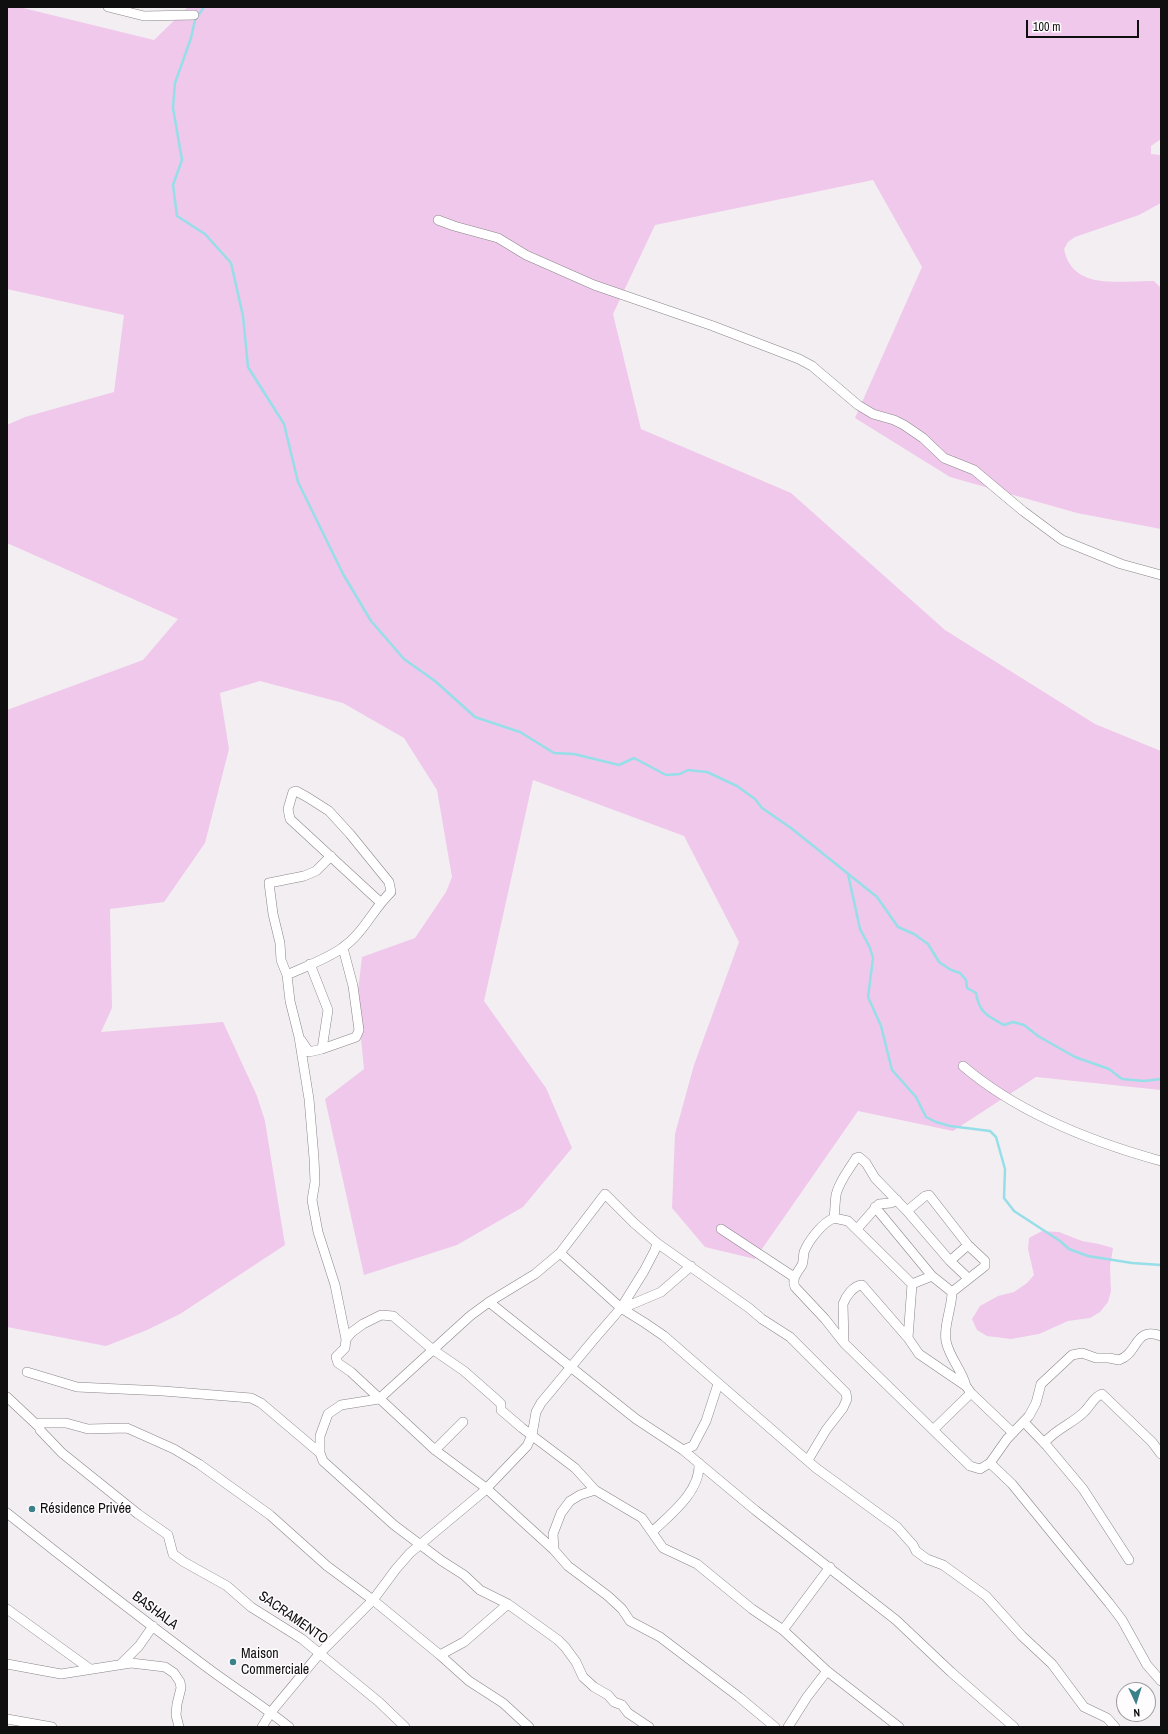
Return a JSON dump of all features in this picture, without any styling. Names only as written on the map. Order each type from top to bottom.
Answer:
[{"type":"street","points":[[108,7],[144,16],[194,15]]},
{"type":"street","points":[[438,220],[498,238],[526,255],[594,285],[713,326],[799,359],[812,366],[846,396],[863,408],[873,414],[894,420],[923,438],[944,458],[979,473],[1022,511],[1062,540],[1121,564],[1161,575]]},
{"type":"street","points":[[287,975],[343,948],[361,930],[380,902],[391,892],[389,882],[369,856],[329,811],[296,791],[294,792],[288,810],[290,819],[380,902]]},
{"type":"street","points":[[331,856],[316,871],[304,876],[269,883],[273,914],[279,937],[281,960],[287,975],[290,1001],[299,1037],[309,1099],[315,1182],[312,1200],[318,1232],[335,1285],[346,1339],[345,1348],[337,1355],[338,1362],[435,1450],[486,1488],[554,1550],[568,1566],[622,1609],[630,1621],[660,1637],[739,1697],[775,1727]]},
{"type":"street","points":[[299,1037],[309,1052],[356,1037],[359,1030],[353,986],[343,948]]},
{"type":"street","points":[[310,964],[328,1010],[322,1049]]},
{"type":"street","points":[[963,1066],[992,1089],[1035,1114],[1096,1141],[1161,1161]]},
{"type":"street","points":[[834,1218],[838,1190],[845,1174],[856,1158],[862,1159],[876,1178],[950,1261],[968,1278]]},
{"type":"street","points":[[645,1726],[628,1714],[622,1705],[614,1702],[608,1695],[594,1687],[583,1677],[576,1662],[565,1647],[508,1604],[480,1590],[464,1575],[380,1515],[361,1494],[334,1473],[323,1461],[320,1453],[320,1436],[328,1414],[341,1405],[379,1399],[470,1316],[489,1302],[535,1274],[560,1253],[605,1194],[634,1223],[657,1243],[691,1266],[762,1319],[790,1337],[846,1393],[847,1399],[843,1408],[826,1430],[808,1460]]},
{"type":"street","points":[[907,1211],[929,1194],[968,1245],[986,1263],[952,1292],[951,1306],[945,1336],[950,1352],[964,1375],[969,1390]]},
{"type":"street","points":[[856,1230],[879,1204],[889,1204],[896,1200]]},
{"type":"street","points":[[875,1207],[932,1276],[952,1292]]},
{"type":"street","points":[[912,1284],[848,1221],[834,1218],[818,1231],[808,1245],[803,1255],[803,1264],[794,1277],[793,1284],[825,1319],[844,1343],[889,1388],[974,1468],[983,1468],[990,1463],[1033,1410],[1041,1384],[1072,1355],[1082,1353],[1096,1358],[1120,1360],[1128,1355],[1142,1336],[1147,1333],[1161,1336]]},
{"type":"street","points":[[721,1229],[794,1277]]},
{"type":"street","points":[[262,1727],[271,1712],[320,1653],[373,1600],[396,1569],[486,1488],[527,1446],[532,1435],[536,1412],[571,1367],[622,1308],[644,1271],[657,1243]]},
{"type":"street","points":[[950,1261],[968,1245]]},
{"type":"street","points":[[560,1253],[622,1308],[664,1336],[824,1474],[843,1486],[897,1527],[913,1545],[916,1551],[927,1559],[943,1565],[986,1596],[1022,1636],[1052,1664],[1084,1707],[1107,1718],[1115,1727]]},
{"type":"street","points":[[622,1308],[661,1292],[691,1266]]},
{"type":"street","points":[[912,1284],[932,1276]]},
{"type":"street","points":[[908,1338],[912,1284]]},
{"type":"street","points":[[844,1343],[843,1304],[845,1298],[859,1285],[865,1287],[908,1338],[919,1354],[969,1390],[1013,1433]]},
{"type":"street","points":[[489,1302],[636,1419],[683,1450],[755,1510],[896,1620],[951,1672],[1014,1727]]},
{"type":"street","points":[[346,1339],[362,1324],[381,1315],[393,1316],[432,1350],[464,1371],[501,1404],[501,1410],[575,1468],[595,1490],[642,1518],[664,1548],[697,1564],[752,1609],[783,1630],[827,1671],[899,1727]]},
{"type":"street","points":[[27,1372],[44,1379],[77,1387],[163,1390],[252,1398],[261,1403],[320,1453]]},
{"type":"street","points":[[683,1450],[693,1446],[706,1421],[718,1384]]},
{"type":"street","points":[[934,1429],[969,1390]]},
{"type":"street","points":[[1044,1443],[1059,1428],[1084,1412],[1097,1396],[1102,1394],[1152,1442],[1161,1454]]},
{"type":"street","points":[[7,1397],[38,1426],[39,1423],[43,1422],[66,1423],[88,1429],[127,1428],[174,1449],[199,1464],[242,1494],[291,1532],[327,1566],[373,1600],[469,1681],[503,1703],[529,1727]]},
{"type":"street","points":[[435,1450],[463,1422]]},
{"type":"street","points":[[1024,1422],[1083,1489],[1129,1560]]},
{"type":"street","name":"SACRAMENTO","points":[[38,1426],[54,1445],[66,1456],[138,1514],[168,1535],[172,1552],[178,1557],[227,1586],[251,1607],[302,1639],[379,1702],[405,1727]]},
{"type":"street","points":[[652,1532],[679,1507],[693,1487],[698,1477],[699,1463]]},
{"type":"street","points":[[990,1463],[1012,1484],[1109,1603],[1122,1620],[1154,1674],[1161,1681]]},
{"type":"street","points":[[554,1550],[553,1534],[561,1514],[570,1502],[580,1495],[595,1490]]},
{"type":"street","name":"BASHALA","points":[[7,1513],[80,1572],[205,1666],[271,1712],[289,1727]]},
{"type":"street","points":[[783,1630],[830,1567]]},
{"type":"street","points":[[440,1655],[464,1642],[508,1604]]},
{"type":"street","points":[[7,1610],[90,1669]]},
{"type":"street","points":[[121,1664],[139,1646],[153,1626]]},
{"type":"street","points":[[7,1664],[61,1674],[121,1664],[146,1664],[165,1667],[174,1673],[181,1688],[176,1715],[178,1727]]},
{"type":"street","points":[[1154,1674],[1161,1667]]},
{"type":"street","points":[[788,1727],[807,1697],[827,1671]]},
{"type":"street","points":[[7,1719],[32,1725],[52,1727]]},
{"type":"shaded area","points":[[7,7],[19,7],[154,40],[188,7],[1161,7],[1161,139],[1151,146],[1151,154],[1161,155],[1161,203],[1139,215],[1075,237],[1068,242],[1064,249],[1069,263],[1077,272],[1088,278],[1114,282],[1154,281],[1161,288],[1161,529],[1077,513],[950,477],[855,418],[922,267],[873,180],[655,225],[613,314],[641,429],[791,493],[945,630],[1095,724],[1161,751],[1161,1090],[1036,1077],[953,1131],[858,1111],[755,1259],[705,1247],[672,1208],[675,1134],[694,1065],[739,942],[684,836],[533,780],[484,1001],[546,1088],[572,1148],[523,1207],[457,1245],[364,1275],[325,1099],[364,1069],[357,999],[362,957],[415,938],[446,892],[452,877],[437,790],[404,738],[343,703],[260,681],[220,693],[229,749],[205,843],[164,902],[110,909],[112,1008],[101,1032],[223,1022],[257,1096],[265,1121],[285,1245],[180,1314],[147,1330],[106,1346],[7,1327],[7,710],[143,660],[178,619],[7,543],[7,425],[25,417],[114,392],[124,315],[7,289]]},
{"type":"shaded area","points":[[1042,1231],[1059,1232],[1082,1241],[1113,1248],[1110,1266],[1111,1291],[1108,1302],[1100,1312],[1090,1318],[1068,1321],[1039,1334],[1011,1339],[987,1336],[977,1330],[972,1319],[980,1306],[998,1296],[1014,1292],[1027,1283],[1034,1275],[1028,1249],[1029,1238]]},
{"type":"waterway","points":[[204,7],[195,20],[191,38],[175,83],[173,108],[182,160],[173,185],[177,216],[205,234],[231,263],[243,316],[248,367],[284,424],[298,482],[343,574],[371,621],[404,659],[435,681],[475,717],[520,732],[554,753],[574,754],[619,765],[634,758],[666,775],[680,774],[688,770],[707,772],[737,786],[755,799],[762,808],[791,828],[877,897],[898,927],[914,934],[928,944],[939,962],[951,970],[960,973],[966,980],[967,988],[976,993],[979,1005],[989,1016],[1004,1025],[1013,1022],[1024,1025],[1038,1036],[1075,1057],[1109,1069],[1122,1079],[1144,1081],[1161,1079]]},
{"type":"waterway","points":[[848,874],[860,929],[870,948],[873,958],[868,997],[881,1026],[892,1070],[916,1097],[926,1117],[950,1126],[990,1131],[996,1137],[1005,1169],[1004,1198],[1014,1211],[1060,1241],[1069,1249],[1088,1256],[1132,1263],[1161,1265]]},
{"type":"place","name":"Résidence Privée","points":[[32,1509]]},
{"type":"place","name":"Maison Commerciale","points":[[233,1662]]}]
